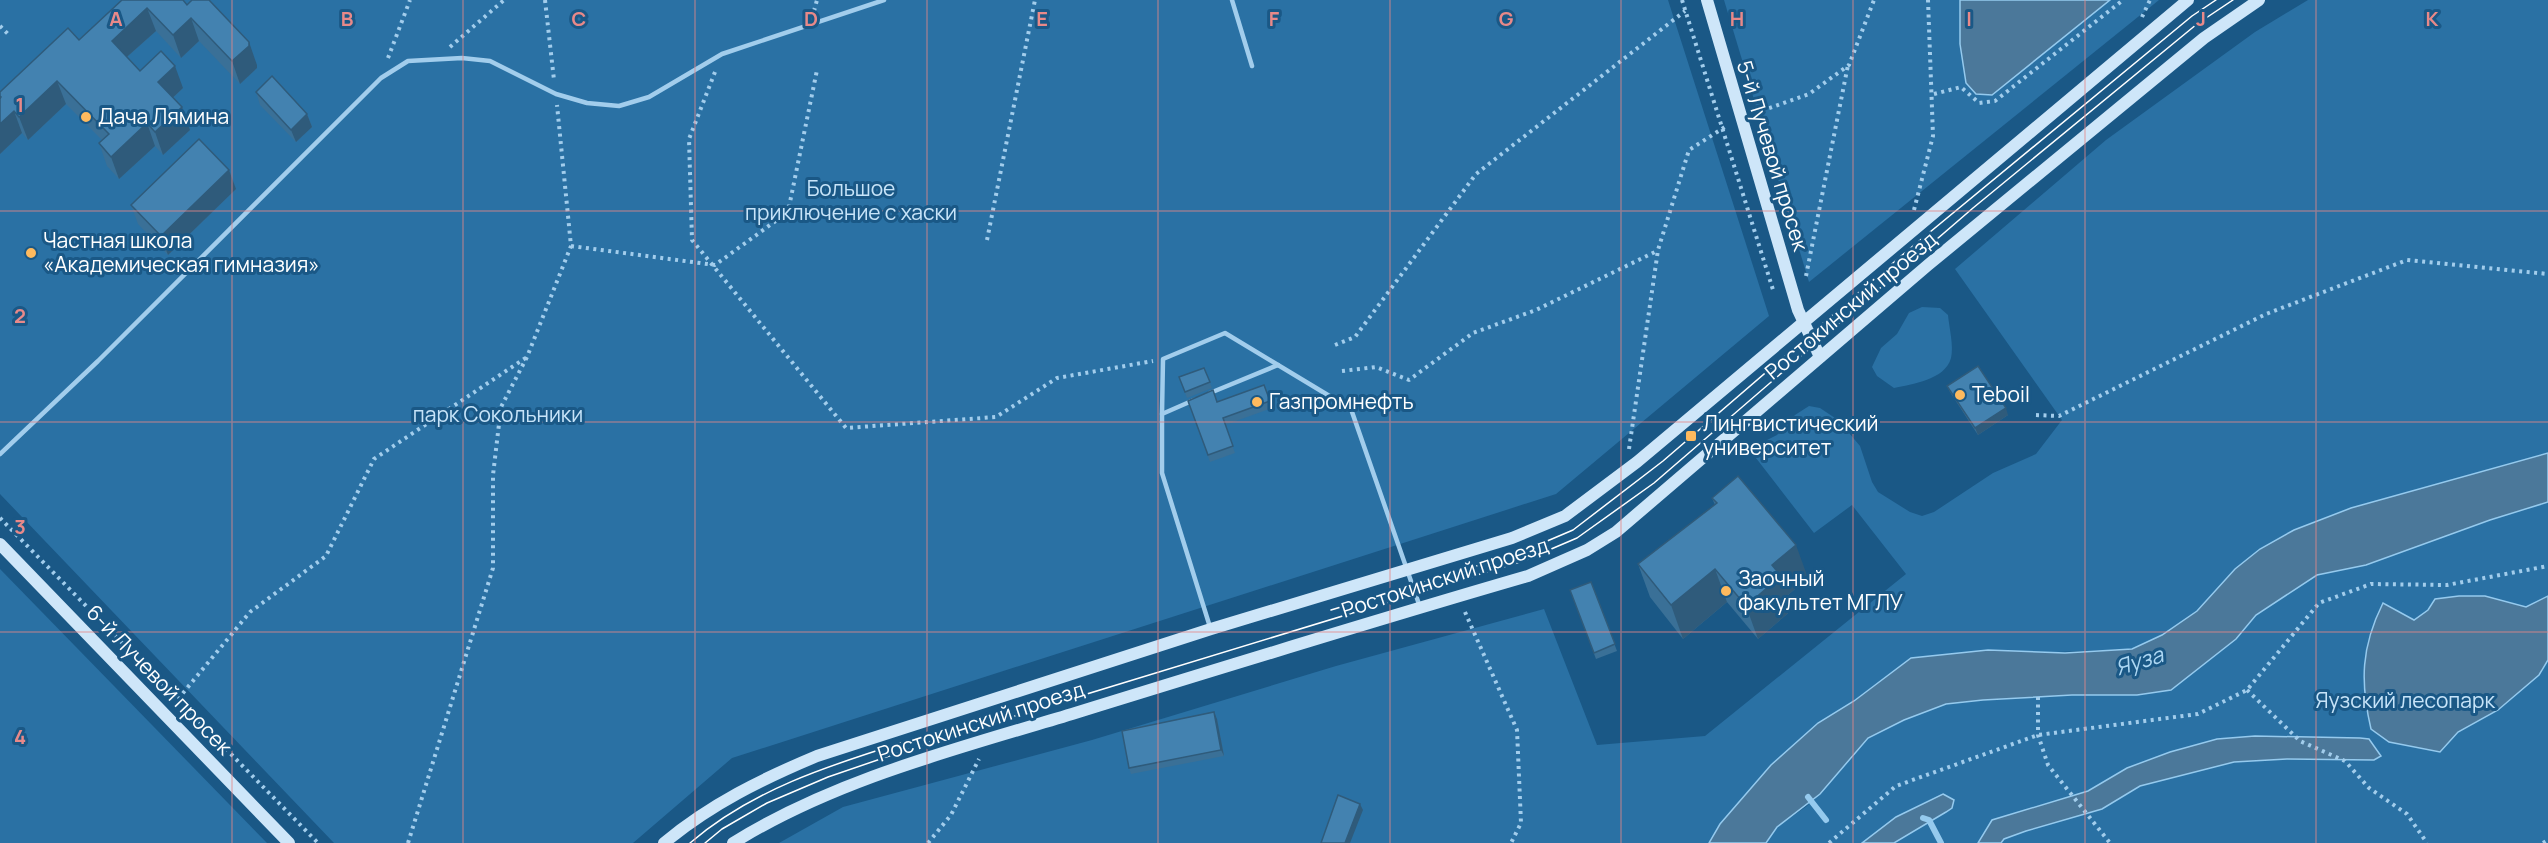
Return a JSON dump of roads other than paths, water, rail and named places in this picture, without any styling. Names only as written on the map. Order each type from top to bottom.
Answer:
[{"type":"main road","name":"5-й Лучевой просек","points":[[1707,0],[1801,316],[1820,357]]},
{"type":"main road","name":"Ростокинский проезд","points":[[664,843],[711,807],[763,779],[817,756],[1211,629],[1512,538],[1565,516],[1637,462],[1801,316],[2188,0]]},
{"type":"main road","name":"Ростокинский проезд","points":[[733,843],[774,818],[835,791],[929,758],[1528,576],[1587,550],[1616,531],[1662,494],[1820,357],[2204,38],[2259,0]]},
{"type":"main road","name":"6-й Лучевой просек","points":[[0,544],[290,843]]},
{"type":"lane","points":[[0,454],[98,361],[381,78],[408,61],[436,58],[490,62],[556,94],[587,103],[619,106],[649,97],[722,54],[884,0]]},
{"type":"lane","points":[[1232,0],[1252,66]]},
{"type":"lane","points":[[1211,629],[1162,473],[1163,359],[1225,333],[1351,409],[1409,569],[1420,607]]},
{"type":"lane","points":[[1162,414],[1278,365]]},
{"type":"water","points":[[1960,0],[2110,0],[1992,95],[1976,94],[1966,83],[1960,44]]},
{"type":"water","name":"Яуза","points":[[2548,453],[2548,502],[2490,520],[2366,565],[2317,575],[2256,615],[2236,639],[2171,690],[2137,695],[2072,695],[1946,704],[1904,720],[1868,738],[1820,794],[1777,827],[1766,843],[1709,843],[1720,824],[1771,765],[1818,723],[1854,701],[1911,658],[1988,650],[2065,653],[2132,649],[2162,635],[2197,611],[2235,569],[2260,549],[2294,530],[2351,508]]},
{"type":"water","points":[[2485,596],[2526,607],[2548,596],[2548,660],[2539,675],[2498,710],[2458,732],[2440,752],[2389,742],[2371,729],[2364,680],[2370,635],[2383,603],[2414,620],[2428,610],[2435,599]]},
{"type":"water","points":[[2255,736],[2369,739],[2381,756],[2374,760],[2287,759],[2234,762],[2140,786],[2102,809],[2026,831],[2004,839],[2001,843],[1978,843],[1992,820],[2088,791],[2127,768],[2170,752],[2217,739]]},
{"type":"water","points":[[1943,794],[1954,800],[1952,808],[1946,812],[1894,843],[1862,843],[1896,817]]},
{"type":"waterway","points":[[1808,797],[1826,820]]},
{"type":"waterway","points":[[1923,818],[1929,820],[1941,843]]},
{"type":"tram line","points":[[1331,610],[1519,553],[1573,530],[1663,461],[1907,251],[2192,16],[2216,0]]},
{"type":"tram line","points":[[705,843],[722,829],[767,803],[828,777],[936,740],[1523,561],[1577,538],[1654,483],[1973,208],[2197,24],[2233,0]]},
{"type":"tram line","points":[[690,843],[714,824],[765,794],[847,760],[904,742]]},
{"type":"place","name":"Дача Лямина","points":[[86,117]]},
{"type":"place","name":"Частная школа «Академическая гимназия»","points":[[31,253]]},
{"type":"place","name":"Teboil","points":[[1960,395]]},
{"type":"place","name":"Газпромнефть","points":[[1257,402]]},
{"type":"place","name":"Лингвистический университет","points":[[1691,436]]},
{"type":"place","name":"Заочный факультет МГЛУ","points":[[1726,591]]},
{"type":"park label","name":"Большое приключение с хаски","points":[[851,201]]},
{"type":"park label","name":"парк Сокольники","points":[[498,415]]},
{"type":"park label","name":"Яузский лесопарк","points":[[2405,701]]}]
